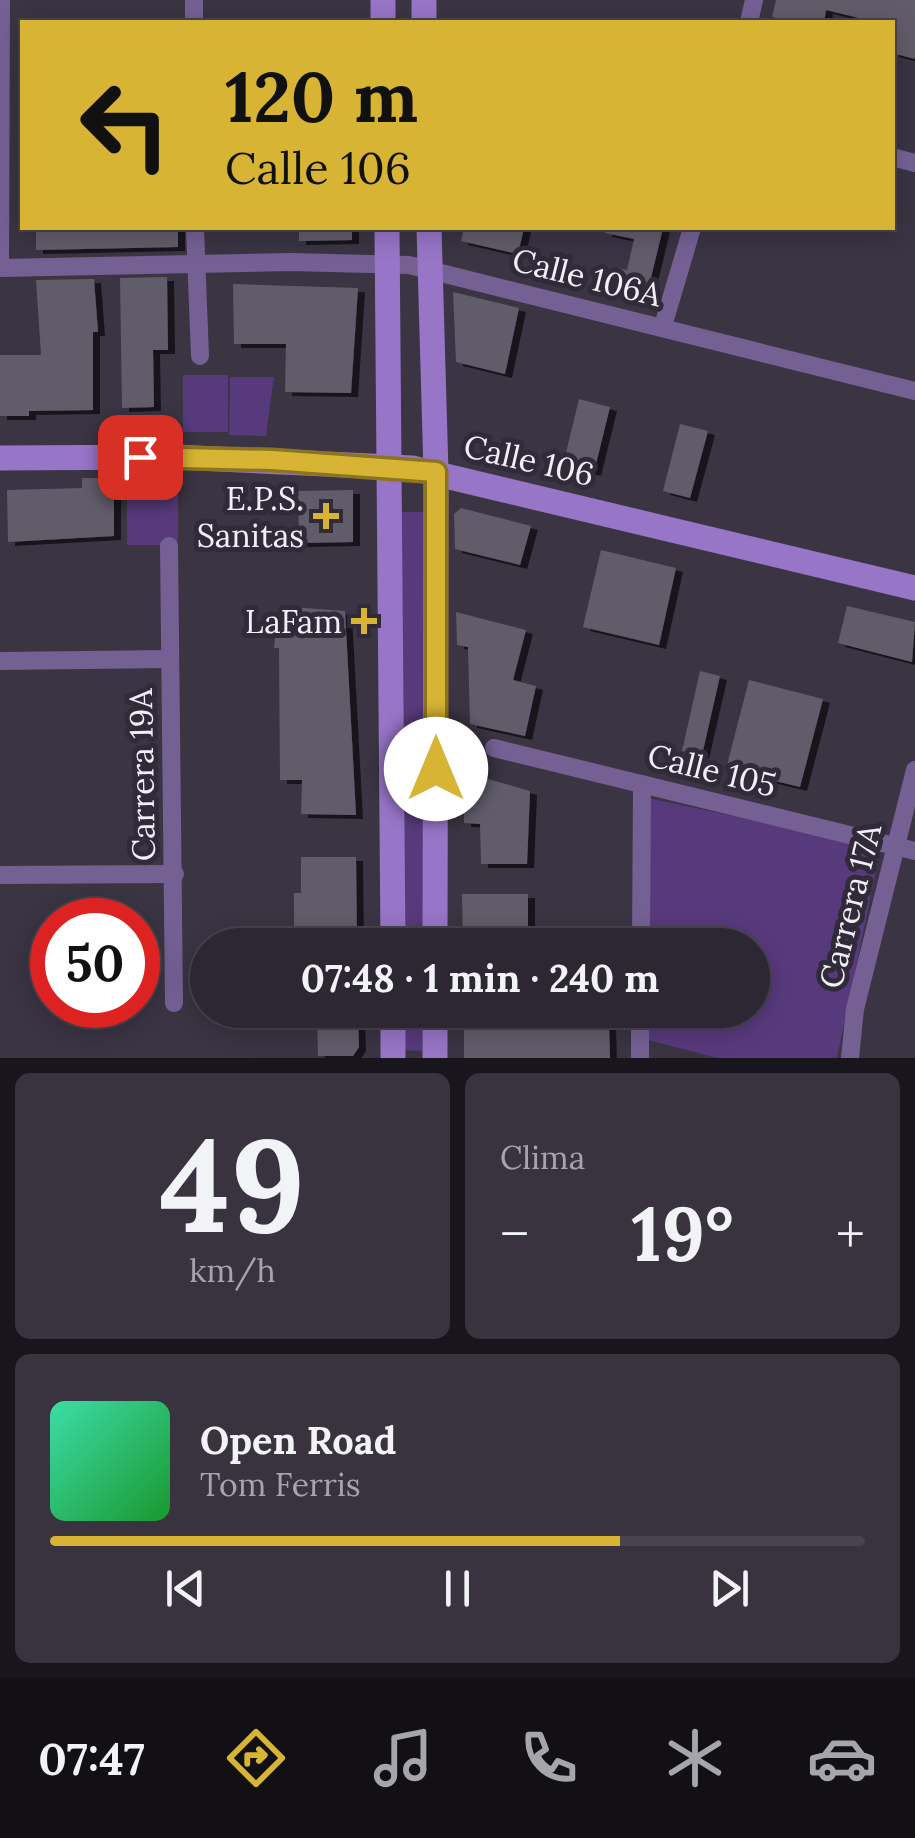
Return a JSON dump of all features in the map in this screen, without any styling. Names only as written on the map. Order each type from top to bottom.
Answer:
[{"type":"main road","points":[[387,230],[393,928]]},
{"type":"main road","points":[[429,230],[436,472],[435,928]]},
{"type":"main road","name":"Calle 106","points":[[0,458],[176,457],[391,466],[436,472],[915,588]]},
{"type":"main road","points":[[393,1028],[393,1058]]},
{"type":"main road","points":[[435,1028],[435,1058]]},
{"type":"street","points":[[0,268],[1,0]]},
{"type":"street","points":[[194,230],[200,356]]},
{"type":"street","points":[[662,326],[691,230]]},
{"type":"street","name":"Calle 106A","points":[[0,268],[388,265],[430,269],[915,390]]},
{"type":"street","name":"Carrera 19A","points":[[169,546],[174,1004]]},
{"type":"street","points":[[0,660],[169,659]]},
{"type":"street","name":"Calle 105","points":[[494,748],[906,848]]},
{"type":"street","name":"Carrera 17A","points":[[850,1058],[855,1009],[906,848],[915,770]]},
{"type":"street","points":[[641,928],[642,784]]},
{"type":"street","points":[[0,875],[175,874]]},
{"type":"street","points":[[640,1028],[640,1058]]},
{"type":"shaded area","points":[[183,375],[228,375],[228,432],[183,432]]},
{"type":"shaded area","points":[[230,377],[274,377],[266,436],[229,435]]},
{"type":"shaded area","points":[[127,480],[178,480],[178,545],[127,545]]},
{"type":"shaded area","points":[[400,512],[427,512],[423,928],[401,928]]},
{"type":"shaded area","points":[[648,798],[881,847],[837,1058],[717,1058],[648,1040],[648,1028],[770,1028],[770,928],[648,928]]},
{"type":"shaded area","points":[[401,1028],[423,1028],[422,1051],[401,1050]]},
{"type":"building","points":[[776,0],[915,0],[915,59],[895,54],[895,20],[858,20],[826,10],[824,20],[772,17]]},
{"type":"building","points":[[36,230],[178,230],[178,247],[36,250]]},
{"type":"building","points":[[299,230],[352,230],[352,240],[299,241]]},
{"type":"building","points":[[464,230],[524,230],[518,254],[461,241]]},
{"type":"building","points":[[663,230],[648,290],[614,282],[618,268],[627,270],[634,239],[605,233]]},
{"type":"building","points":[[167,277],[168,350],[153,350],[154,407],[122,408],[120,278]]},
{"type":"building","points":[[94,279],[98,332],[93,332],[93,410],[29,411],[29,416],[0,416],[0,355],[41,355],[36,280]]},
{"type":"building","points":[[233,284],[358,288],[351,393],[285,392],[286,344],[234,344]]},
{"type":"building","points":[[453,292],[519,308],[505,374],[456,362]]},
{"type":"building","points":[[579,399],[610,407],[594,472],[563,465]]},
{"type":"building","points":[[680,424],[708,431],[690,498],[663,491]]},
{"type":"building","points":[[82,478],[114,478],[114,536],[8,542],[7,490],[82,488]]},
{"type":"building","name":"E.P.S. Sanitas","points":[[353,490],[353,542],[299,543],[298,491]]},
{"type":"building","points":[[461,508],[531,526],[520,565],[455,549],[454,514]]},
{"type":"building","points":[[601,550],[676,568],[659,645],[583,627]]},
{"type":"building","points":[[278,606],[345,611],[356,815],[301,814],[302,780],[280,780],[279,648],[274,648]]},
{"type":"building","points":[[847,606],[915,622],[912,662],[838,643]]},
{"type":"building","points":[[456,612],[526,630],[513,680],[536,686],[525,736],[470,724],[468,647],[457,645]]},
{"type":"building","points":[[700,671],[720,676],[702,755],[682,751]]},
{"type":"building","points":[[749,680],[823,699],[800,787],[726,769]]},
{"type":"building","points":[[464,772],[530,791],[527,864],[481,864],[480,824],[464,823]]},
{"type":"building","points":[[301,857],[356,857],[357,928],[294,928],[294,893],[301,893]]},
{"type":"building","points":[[462,894],[528,894],[528,928],[463,928]]},
{"type":"building","points":[[317,1028],[358,1028],[359,1047],[353,1056],[318,1056]]},
{"type":"building","points":[[464,1028],[609,1028],[610,1058],[464,1058]]},
{"type":"place","name":"E.P.S. Sanitas","points":[[326,516]]},
{"type":"place","name":"LaFam","points":[[364,621]]},
{"type":"route","points":[[140,457],[391,466],[436,472],[436,769]]}]
